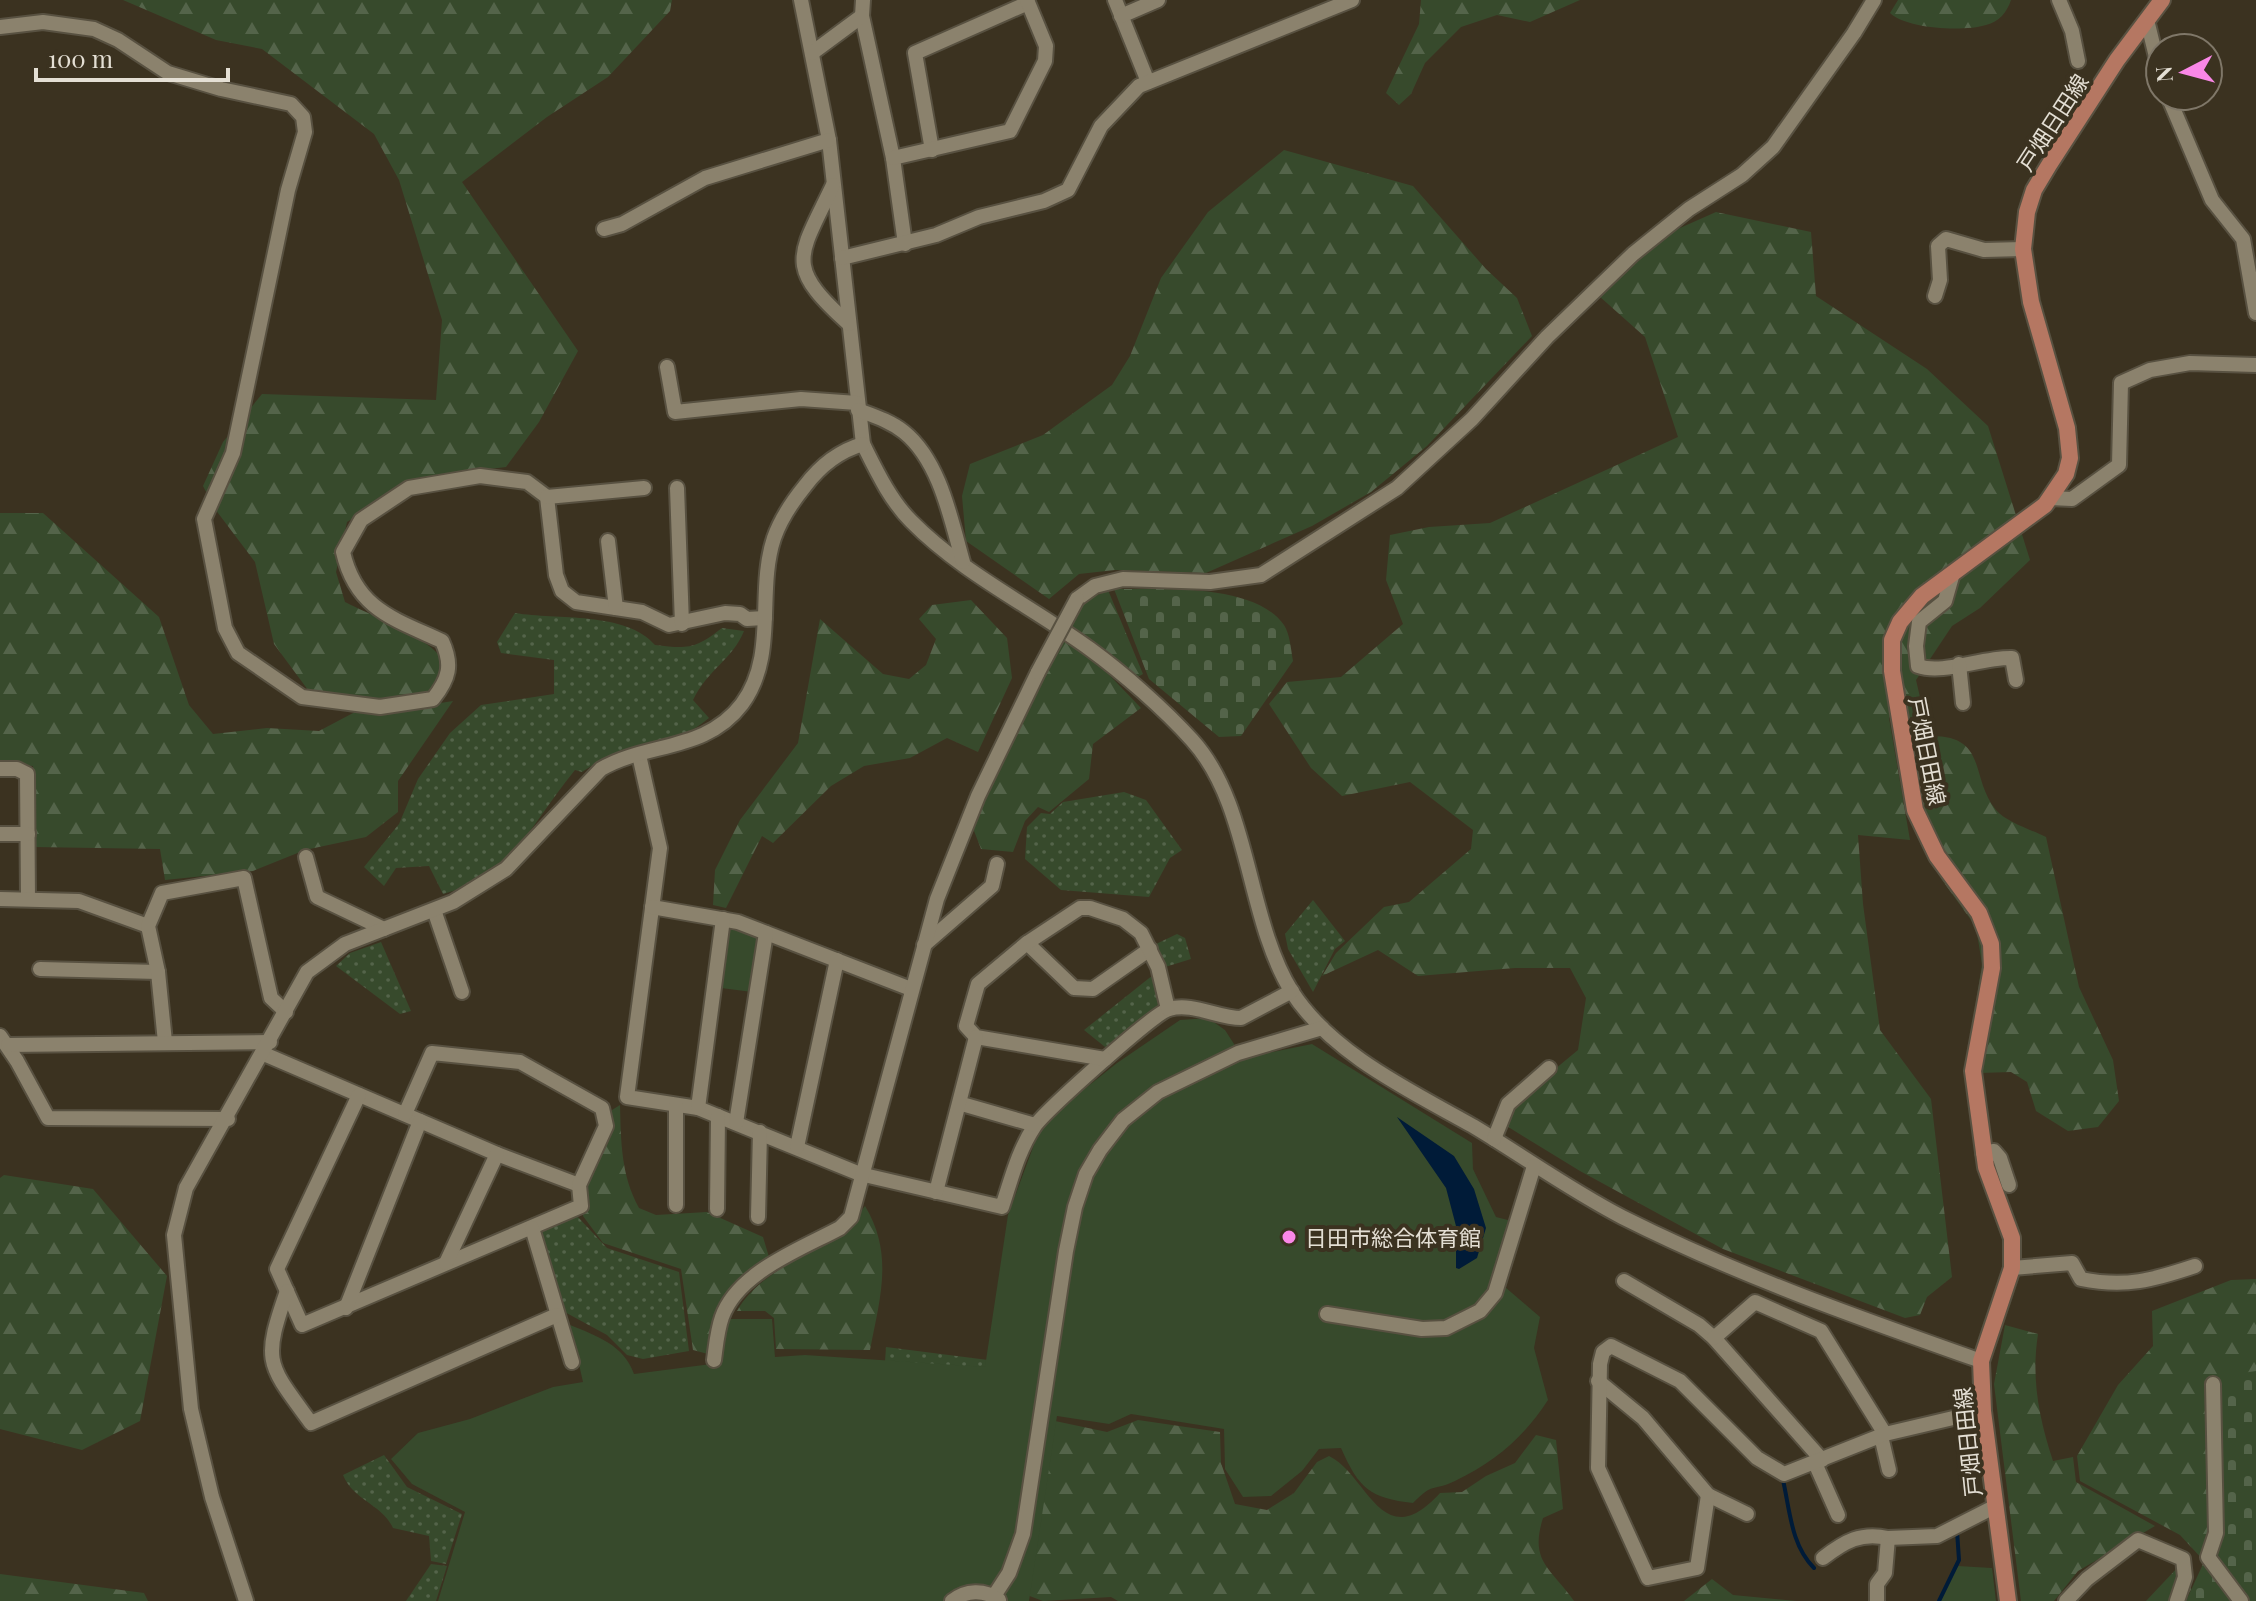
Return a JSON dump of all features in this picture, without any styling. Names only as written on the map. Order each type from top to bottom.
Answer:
[{"type":"main road","name":"戸畑日田線","points":[[2008,1601],[1983,1411],[1981,1361],[2012,1268],[2012,1238],[1983,1153],[1973,1071],[1992,968],[1991,944],[1979,913],[1937,856],[1915,810],[1892,671],[1892,640],[1900,622],[1922,596],[2050,498],[2066,474],[2071,446],[2031,302],[2023,249],[2027,212],[2034,190],[2162,0]]},
{"type":"street","points":[[801,0],[829,140],[863,444],[891,495],[910,520],[963,562],[1091,650],[1193,741],[1213,770],[1227,804],[1273,948],[1292,991],[1322,1028],[1408,1089],[1618,1215],[1729,1269],[1981,1361]]},
{"type":"street","points":[[863,0],[862,16],[893,158],[905,244]]},
{"type":"street","points":[[1115,0],[1148,82]]},
{"type":"street","points":[[1121,16],[1158,0]]},
{"type":"street","points":[[842,258],[905,244],[1068,190],[1101,126],[1126,96],[1148,82],[1352,0]]},
{"type":"street","points":[[714,1360],[723,1314],[754,1276],[840,1228],[851,1217],[860,1174],[884,1102],[923,945],[951,858],[1038,672],[1077,599],[1095,586],[1123,579],[1210,582],[1261,575],[1397,488],[1472,419],[1547,337],[1633,254],[1689,209],[1742,175],[1773,147],[1874,0]]},
{"type":"street","points":[[2059,0],[2072,31],[2078,61]]},
{"type":"street","points":[[893,158],[932,150],[1010,131],[1045,61],[1046,46],[1027,1],[915,53],[932,150]]},
{"type":"street","points":[[812,53],[862,16]]},
{"type":"street","points":[[2147,20],[2150,32]]},
{"type":"street","points":[[0,27],[62,23],[94,29],[118,40],[168,73],[291,104],[303,117],[305,132],[288,190],[233,453],[204,519],[225,628],[238,653],[302,697],[380,707],[433,699],[447,682],[450,659],[442,641],[377,612],[349,577],[343,552],[361,520],[409,488],[480,476],[527,482],[547,497],[644,488]]},
{"type":"street","points":[[2175,112],[2212,200],[2243,239],[2256,313]]},
{"type":"street","points":[[604,229],[622,224],[705,178],[829,140]]},
{"type":"street","points":[[834,184],[804,243],[802,264],[806,280],[849,324]]},
{"type":"street","points":[[1935,296],[1940,280],[1938,246],[1946,239],[1984,250],[2023,249]]},
{"type":"street","points":[[2050,498],[2072,499],[2119,465],[2121,383],[2150,370],[2190,363],[2256,365]]},
{"type":"street","points":[[667,367],[675,412],[801,399],[858,407],[888,422],[917,446],[935,475],[963,562]]},
{"type":"street","points":[[246,1601],[212,1497],[191,1409],[174,1235],[186,1188],[228,1119],[307,972],[345,944],[453,902],[506,869],[601,769],[616,760],[683,743],[726,722],[743,703],[759,672],[773,540],[787,509],[811,478],[838,453],[863,444]]},
{"type":"street","points":[[677,488],[682,624]]},
{"type":"street","points":[[547,497],[556,575],[562,591],[576,602],[642,612],[669,625],[725,613],[740,614],[747,619],[765,618]]},
{"type":"street","points":[[608,541],[616,608]]},
{"type":"street","points":[[1953,573],[1945,601],[1919,622],[1916,646],[1918,666],[1932,671],[1988,657],[2012,658],[2016,680]]},
{"type":"street","points":[[1959,664],[1963,703]]},
{"type":"street","points":[[639,755],[660,848],[627,1097],[698,1108],[860,1174],[1002,1207],[1017,1160],[1035,1125],[1105,1059],[1168,1009],[1190,1008],[1241,1018],[1292,991]]},
{"type":"street","points":[[0,769],[17,769],[27,774],[28,899]]},
{"type":"street","points":[[0,834],[28,834]]},
{"type":"street","points":[[306,857],[317,897],[384,929]]},
{"type":"street","points":[[923,945],[992,886],[997,864]]},
{"type":"street","points":[[165,1042],[158,972],[148,926],[162,893],[244,878],[271,998],[286,1012]]},
{"type":"street","points":[[0,899],[79,901],[105,907],[148,926]]},
{"type":"street","points":[[652,907],[723,919],[911,989]]},
{"type":"street","points":[[1105,1059],[976,1037],[966,1026],[978,984],[1062,918],[1080,908],[1090,908],[1123,919],[1141,933],[1150,949],[1168,1009]]},
{"type":"street","points":[[434,910],[462,992]]},
{"type":"street","points":[[698,1108],[723,919]]},
{"type":"street","points":[[736,1123],[766,933]]},
{"type":"street","points":[[1027,943],[1074,988],[1082,990],[1093,989],[1150,949]]},
{"type":"street","points":[[797,1147],[837,960]]},
{"type":"street","points":[[40,969],[158,972]]},
{"type":"street","points":[[952,1601],[968,1592],[997,1599],[1023,1534],[1066,1251],[1086,1174],[1123,1120],[1158,1092],[1238,1053],[1322,1028]]},
{"type":"street","points":[[936,1192],[962,1104],[976,1037]]},
{"type":"street","points":[[4,1041],[165,1042],[267,1048],[359,1095],[579,1185]]},
{"type":"street","points":[[4,1041],[48,1118],[228,1119]]},
{"type":"street","points":[[359,1095],[277,1269],[302,1325],[581,1206],[579,1185],[603,1139],[607,1116],[602,1108],[520,1062],[432,1053],[405,1114]]},
{"type":"street","points":[[1494,1139],[1508,1104],[1549,1068]]},
{"type":"street","points":[[962,1104],[1035,1125]]},
{"type":"street","points":[[676,1105],[676,1205]]},
{"type":"street","points":[[717,1209],[718,1116]]},
{"type":"street","points":[[346,1308],[420,1121]]},
{"type":"street","points":[[758,1217],[760,1132]]},
{"type":"street","points":[[1983,1153],[1994,1151],[2000,1158],[2009,1185]]},
{"type":"street","points":[[446,1263],[497,1154]]},
{"type":"street","points":[[1327,1314],[1422,1329],[1446,1328],[1480,1311],[1497,1289],[1534,1166]]},
{"type":"street","points":[[532,1228],[572,1362]]},
{"type":"street","points":[[2012,1268],[2072,1263],[2081,1279],[2115,1285],[2155,1279],[2195,1266]]},
{"type":"street","points":[[1624,1281],[1699,1325],[1714,1338],[1819,1461],[1838,1515]]},
{"type":"street","points":[[287,1291],[271,1339],[271,1362],[276,1375],[311,1423],[557,1315]]},
{"type":"street","points":[[1714,1338],[1755,1302],[1821,1331],[1883,1435],[1889,1470]]},
{"type":"street","points":[[1708,1495],[1697,1568],[1648,1578],[1598,1468],[1598,1381],[1603,1352],[1611,1346],[1680,1381],[1757,1458],[1774,1470],[1795,1472],[1883,1435],[1983,1411]]},
{"type":"street","points":[[1598,1381],[1643,1418],[1708,1495],[1747,1514]]},
{"type":"street","points":[[2213,1384],[2216,1533],[2208,1557],[2241,1601]]},
{"type":"street","points":[[1823,1558],[1851,1538],[1867,1535],[1888,1538],[1937,1536],[1996,1506]]},
{"type":"street","points":[[1877,1601],[1877,1584],[1885,1573],[1888,1538]]},
{"type":"street","points":[[2066,1601],[2087,1579],[2138,1540],[2183,1559],[2185,1577],[2177,1601]]},
{"type":"green space","points":[[123,0],[672,0],[670,11],[608,77],[547,117],[462,182],[578,351],[539,422],[506,467],[417,478],[347,522],[336,572],[345,602],[413,635],[435,651],[443,668],[432,694],[381,701],[308,690],[274,644],[255,562],[215,509],[203,486],[223,442],[262,394],[436,400],[442,320],[399,180],[374,134],[262,49],[216,40]]},
{"type":"green space","points":[[1421,0],[1580,0],[1530,22],[1497,15],[1461,27],[1425,63],[1411,94],[1399,105],[1386,93],[1419,24]]},
{"type":"green space","points":[[1898,0],[2011,0],[2002,16],[1991,24],[1950,28],[1922,26],[1898,18],[1890,13]]},
{"type":"green space","points":[[1284,150],[1413,186],[1486,269],[1517,298],[1532,336],[1427,446],[1371,492],[1312,526],[1206,573],[1115,570],[1079,574],[1049,599],[966,541],[962,496],[970,464],[1043,435],[1112,385],[1130,356],[1161,278],[1208,212]]},
{"type":"green space","points":[[1716,212],[1811,232],[1816,296],[1927,369],[1988,426],[2030,560],[1980,608],[1952,626],[1916,680],[1929,736],[1961,742],[1975,760],[1996,810],[2013,822],[2046,837],[2079,987],[2113,1060],[2119,1101],[2098,1127],[2068,1131],[2036,1111],[2027,1082],[2011,1072],[1979,1073],[1972,1028],[1982,964],[1976,927],[1942,880],[1914,825],[1894,712],[1889,718],[1910,840],[1858,835],[1863,904],[1880,1030],[1931,1099],[1952,1277],[1927,1297],[1920,1315],[1905,1318],[1723,1249],[1580,1171],[1505,1125],[1513,1104],[1578,1050],[1586,998],[1570,968],[1515,968],[1418,976],[1378,950],[1322,976],[1336,953],[1384,907],[1409,902],[1471,849],[1473,830],[1410,782],[1342,796],[1311,768],[1269,704],[1287,682],[1341,677],[1403,624],[1386,580],[1390,535],[1429,527],[1490,523],[1678,437],[1645,337],[1599,296],[1671,232]]},
{"type":"green space","points":[[0,513],[43,513],[159,617],[189,705],[213,734],[267,728],[319,731],[355,712],[397,710],[453,701],[398,781],[398,812],[366,837],[305,850],[253,871],[165,880],[160,849],[34,847],[33,766],[0,764]]},
{"type":"green space","points":[[1114,589],[1180,589],[1230,595],[1270,611],[1284,625],[1293,661],[1241,736],[1219,737],[1149,679]]},
{"type":"green space","points":[[1108,590],[1143,674],[1134,679],[1099,646],[1070,626],[1083,602]]},
{"type":"green space","points":[[971,600],[1007,638],[1012,678],[978,752],[947,738],[910,758],[864,766],[831,786],[773,843],[762,836],[726,908],[713,905],[715,870],[740,820],[798,743],[820,619],[883,674],[909,679],[926,665],[936,639],[919,619],[932,605]]},
{"type":"green space","points":[[515,613],[609,622],[642,634],[655,645],[666,646],[698,644],[722,628],[744,631],[733,650],[693,700],[709,718],[694,729],[598,762],[582,772],[575,770],[505,860],[467,885],[443,894],[429,866],[396,868],[384,886],[364,867],[399,824],[418,779],[450,733],[481,705],[554,694],[554,660],[501,653],[497,642]]},
{"type":"green space","points":[[1062,638],[1092,657],[1141,708],[1093,744],[1089,779],[1049,812],[1038,807],[1025,821],[1013,852],[981,849],[971,823]]},
{"type":"green space","points":[[1124,792],[1146,800],[1182,850],[1170,858],[1149,897],[1061,890],[1025,859],[1027,827],[1041,813],[1050,814],[1063,802]]},
{"type":"green space","points":[[1313,900],[1345,941],[1335,949],[1313,992],[1288,949],[1285,934]]},
{"type":"green space","points":[[728,927],[760,936],[752,992],[721,988]]},
{"type":"green space","points":[[1177,934],[1185,938],[1191,959],[1162,968],[1156,944]]},
{"type":"green space","points":[[381,942],[411,1011],[400,1014],[336,966],[350,953]]},
{"type":"green space","points":[[1153,975],[1162,1010],[1110,1051],[1084,1030]]},
{"type":"green space","points":[[1208,1018],[1225,1030],[1243,1058],[1312,1044],[1472,1143],[1473,1169],[1496,1217],[1520,1223],[1505,1287],[1540,1317],[1534,1348],[1548,1400],[1519,1437],[1496,1456],[1455,1481],[1430,1489],[1413,1503],[1386,1498],[1368,1489],[1354,1473],[1341,1448],[1319,1449],[1302,1471],[1271,1496],[1243,1497],[1225,1469],[1224,1429],[1131,1414],[1109,1424],[1057,1416],[1029,1601],[438,1601],[465,1512],[412,1484],[391,1459],[418,1433],[470,1419],[553,1387],[583,1382],[570,1325],[616,1349],[624,1356],[634,1374],[719,1363],[728,1319],[772,1319],[775,1357],[805,1355],[985,1367],[1008,1215],[1042,1123],[1117,1063],[1180,1020]]},
{"type":"green space","points":[[620,1105],[625,1171],[639,1208],[656,1215],[707,1212],[763,1237],[769,1257],[719,1303],[708,1354],[693,1350],[681,1269],[603,1243],[583,1216],[587,1183],[608,1143],[612,1110]]},
{"type":"green space","points":[[4,1175],[93,1189],[167,1276],[140,1421],[82,1450],[0,1429],[0,1178]]},
{"type":"green space","points":[[865,1206],[874,1224],[882,1259],[880,1294],[870,1350],[776,1349],[774,1318],[765,1311],[737,1311],[764,1281],[834,1235]]},
{"type":"green space","points":[[576,1215],[607,1248],[679,1272],[689,1351],[643,1359],[627,1355],[607,1335],[561,1310],[537,1232]]},
{"type":"green space","points":[[2256,1279],[2256,1601],[2241,1601],[2180,1535],[2080,1481],[2077,1456],[2118,1385],[2153,1346],[2152,1311],[2231,1280]]},
{"type":"green space","points":[[2005,1325],[2038,1334],[2035,1367],[2038,1398],[2053,1461],[2073,1457],[2076,1482],[2155,1526],[2078,1571],[2054,1601],[2021,1601],[1994,1384]]},
{"type":"green space","points":[[886,1347],[988,1360],[1034,1381],[885,1362]]},
{"type":"green space","points":[[2256,1371],[2256,1591],[2247,1596],[2215,1560],[2225,1544],[2216,1377]]},
{"type":"green space","points":[[1138,1420],[1220,1432],[1221,1463],[1235,1504],[1267,1510],[1294,1493],[1317,1462],[1329,1456],[1343,1466],[1377,1506],[1390,1514],[1404,1517],[1420,1511],[1440,1493],[1462,1492],[1486,1476],[1515,1463],[1536,1435],[1556,1440],[1563,1509],[1543,1518],[1539,1545],[1545,1564],[1574,1601],[1118,1601],[1111,1597],[1043,1601],[1027,1595],[1055,1421],[1107,1432]]},
{"type":"green space","points":[[384,1455],[407,1487],[462,1514],[446,1564],[431,1561],[429,1536],[393,1528],[348,1484],[343,1475]]},
{"type":"green space","points":[[431,1564],[447,1566],[436,1601],[406,1601]]},
{"type":"green space","points":[[2203,1564],[2234,1601],[2186,1601]]},
{"type":"green space","points":[[2180,1565],[2191,1568],[2191,1590],[2183,1601],[2146,1601]]},
{"type":"green space","points":[[1958,1566],[1992,1568],[1996,1601],[1937,1601]]},
{"type":"green space","points":[[0,1574],[144,1593],[148,1601],[0,1601]]},
{"type":"green space","points":[[1712,1579],[1733,1595],[1796,1601],[1684,1601]]},
{"type":"water","points":[[1397,1117],[1454,1156],[1474,1189],[1486,1228],[1477,1258],[1459,1269],[1456,1268],[1456,1226],[1446,1188]]},
{"type":"waterway","points":[[1783,1480],[1796,1538],[1814,1568]]},
{"type":"waterway","points":[[1939,1601],[1959,1560],[1957,1531]]},
{"type":"place","name":"日田市総合体育館","points":[[1289,1237]]}]
